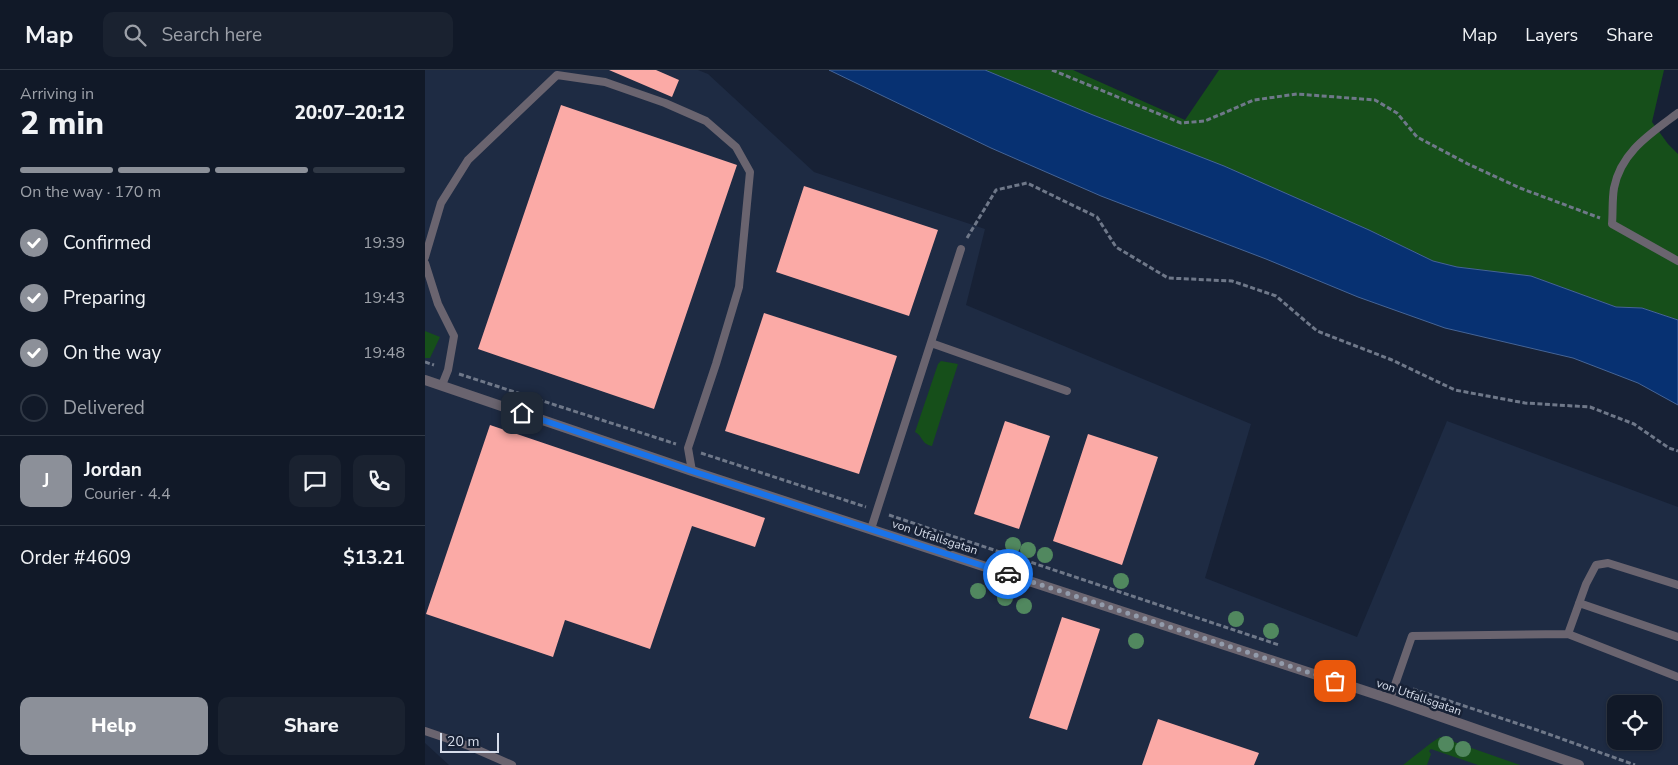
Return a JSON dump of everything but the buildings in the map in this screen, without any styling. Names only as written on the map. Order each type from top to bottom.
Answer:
[{"type":"street","name":"von Utfallsgatan","points":[[425,380],[692,471],[1390,700],[1579,765]]},
{"type":"lane","points":[[425,257],[441,203],[468,160],[557,75],[605,82],[665,103],[706,121],[736,147],[750,172],[739,287],[688,448],[692,471]]},
{"type":"lane","points":[[1678,113],[1637,144],[1627,157],[1619,172],[1614,190],[1612,224],[1678,261]]},
{"type":"lane","points":[[871,529],[961,249]]},
{"type":"lane","points":[[425,263],[439,304],[454,336],[448,370],[442,385]]},
{"type":"lane","points":[[931,343],[1067,391]]},
{"type":"lane","points":[[1568,634],[1586,584],[1596,565],[1608,563],[1678,585]]},
{"type":"lane","points":[[1579,603],[1678,637]]},
{"type":"lane","points":[[1390,700],[1411,636],[1568,634],[1678,677]]},
{"type":"lane","points":[[425,731],[469,746],[512,765]]},
{"type":"path","points":[[1052,70],[1181,123],[1205,122],[1255,100],[1297,94],[1375,100],[1397,113],[1417,136],[1468,164],[1520,188],[1612,224]]},
{"type":"path","points":[[961,249],[996,190],[1027,183],[1097,217],[1116,247],[1169,278],[1232,281],[1276,296],[1317,330],[1392,360],[1455,390],[1525,403],[1590,407],[1634,424],[1669,448],[1678,451]]},
{"type":"path","points":[[425,362],[1282,646]]},
{"type":"path","points":[[1395,684],[1537,730],[1635,765]]},
{"type":"shaded area","points":[[425,70],[698,70],[708,74],[814,172],[985,229],[966,305],[1251,424],[1205,578],[1357,637],[1447,421],[1678,507],[1678,765],[449,765],[425,743]]},
{"type":"green space","points":[[985,70],[1073,70],[1185,120],[1219,70],[1664,70],[1652,122],[1678,154],[1678,320],[1642,308],[1616,307],[1531,276],[1457,267],[1433,261],[1369,230]]},
{"type":"green space","points":[[425,331],[440,337],[430,358],[425,358]]},
{"type":"green space","points":[[941,361],[958,364],[932,446],[926,444],[915,432],[938,364]]},
{"type":"green space","points":[[1440,737],[1520,765],[1478,765],[1431,749],[1427,765],[1403,765]]},
{"type":"water","points":[[829,70],[985,70],[1093,115],[1224,166],[1369,230],[1433,261],[1457,267],[1531,276],[1616,307],[1642,308],[1678,320],[1678,405],[1638,383],[1573,358],[1445,328],[1358,297],[1266,259],[1101,196],[991,148]]},
{"type":"way so far","points":[[1008,574],[1335,681]]},
{"type":"route","points":[[522,413],[692,471],[1008,574]]}]
